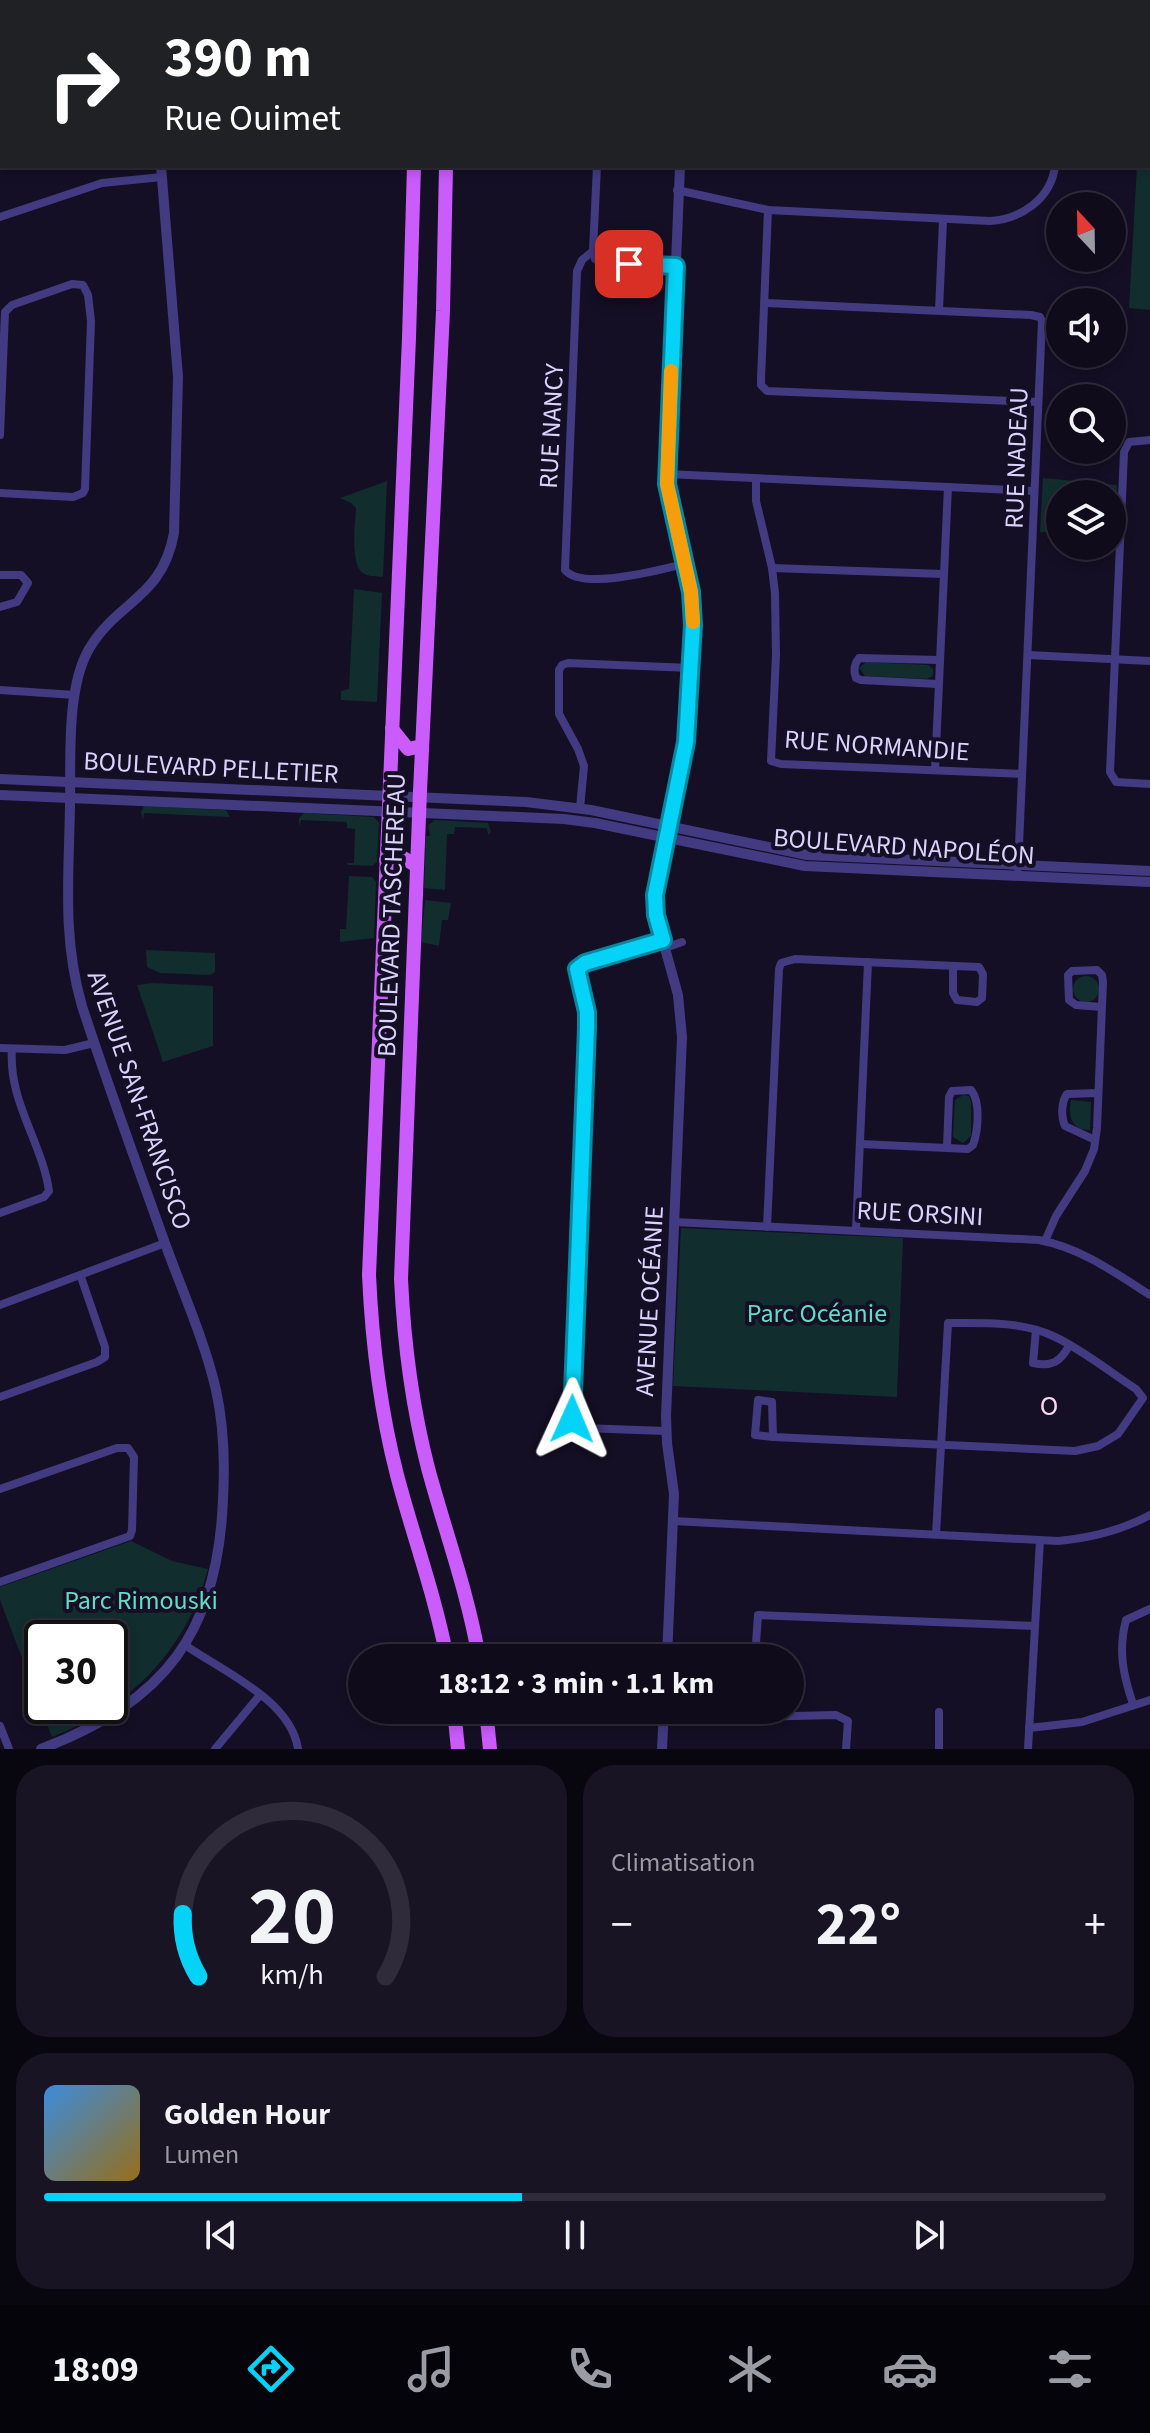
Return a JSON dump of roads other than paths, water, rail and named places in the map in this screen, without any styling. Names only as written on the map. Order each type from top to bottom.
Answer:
[{"type":"main road","name":"BOULEVARD TASCHEREAU","points":[[414,168],[411,308],[370,1218],[372,1331],[392,1452],[444,1644]]},
{"type":"main road","name":"BOULEVARD TASCHEREAU","points":[[446,168],[443,311],[401,1252],[403,1316],[410,1380],[421,1436],[460,1573],[476,1644]]},
{"type":"main road","points":[[392,729],[408,749],[422,746]]},
{"type":"main road","points":[[386,860],[400,856],[417,866]]},
{"type":"main road","points":[[455,1724],[458,1749]]},
{"type":"main road","points":[[487,1724],[490,1749]]},
{"type":"street","name":"RUE NANCY","points":[[597,168],[593,251],[582,260],[577,271],[565,570],[574,577],[617,579],[684,564]]},
{"type":"street","name":"AVENUE OCÉANIE","points":[[668,1644],[674,1483],[666,1431],[682,1028],[678,995],[656,915],[655,895],[686,742],[691,668],[692,607],[667,474],[680,168]]},
{"type":"street","points":[[677,190],[768,210],[990,221],[1018,214],[1042,196],[1055,168]]},
{"type":"street","points":[[0,217],[88,187],[162,172]]},
{"type":"street","name":"AVENUE SAN-FRANCISCO","points":[[41,1749],[94,1727],[130,1704],[161,1677],[185,1645],[204,1608],[217,1565],[222,1532],[224,1450],[213,1379],[94,1043],[78,992],[68,938],[66,885],[75,695],[82,667],[91,647],[108,624],[151,585],[165,562],[174,533],[178,363],[162,172]]},
{"type":"street","points":[[768,210],[761,385],[767,391],[1038,402]]},
{"type":"street","points":[[939,310],[943,220]]},
{"type":"street","points":[[593,251],[595,259],[601,263],[676,266]]},
{"type":"street","points":[[0,435],[5,312],[12,305],[63,287],[78,283],[83,285],[88,295],[91,321],[85,489],[73,497],[0,493]]},
{"type":"street","name":"RUE NADEAU","points":[[766,303],[939,310],[1040,317],[1042,321],[1018,871]]},
{"type":"street","points":[[1150,440],[1129,442],[1124,452],[1111,777],[1116,782],[1150,784]]},
{"type":"street","points":[[667,474],[1034,491]]},
{"type":"street","name":"RUE NORMANDIE","points":[[756,479],[757,511],[772,568],[776,620],[771,761],[781,764],[1022,774]]},
{"type":"street","points":[[935,770],[948,487]]},
{"type":"street","points":[[772,568],[943,574]]},
{"type":"street","points":[[0,575],[21,575],[28,583],[17,602],[0,607]]},
{"type":"street","points":[[1028,655],[1150,661]]},
{"type":"street","points":[[938,684],[861,680],[854,673],[859,658],[939,660]]},
{"type":"street","points":[[580,808],[584,766],[560,719],[558,708],[559,670],[562,665],[691,668]]},
{"type":"street","points":[[0,690],[75,695]]},
{"type":"street","name":"BOULEVARD PELLETIER","points":[[0,779],[294,792],[388,804]]},
{"type":"street","points":[[171,787],[171,803]]},
{"type":"street","points":[[293,808],[294,792]]},
{"type":"street","name":"BOULEVARD PELLETIER","points":[[0,795],[293,808],[420,805]]},
{"type":"street","points":[[497,800],[497,815]]},
{"type":"street","name":"BOULEVARD NAPOLÉON","points":[[420,805],[497,800],[580,808],[668,832]]},
{"type":"street","name":"BOULEVARD NAPOLÉON","points":[[420,805],[497,815],[576,820],[807,855],[1150,882]]},
{"type":"street","name":"BOULEVARD NAPOLÉON","points":[[1018,871],[1150,871]]},
{"type":"street","points":[[666,1431],[582,1428],[574,1424],[571,1412],[587,1028],[587,1012],[577,969],[585,963],[682,942]]},
{"type":"street","points":[[767,1227],[781,963],[788,959],[979,967],[983,974],[982,998],[977,1002],[957,1000],[953,993],[953,966]]},
{"type":"street","points":[[856,1230],[868,962]]},
{"type":"street","points":[[1045,1241],[1056,1216],[1085,1171],[1095,1140],[1102,1007],[1102,975],[1097,970],[1072,971],[1068,975],[1069,1000],[1076,1005],[1102,1007]]},
{"type":"street","points":[[0,1048],[65,1050],[94,1043]]},
{"type":"street","points":[[0,1213],[44,1197],[49,1191],[15,1092],[12,1049]]},
{"type":"street","points":[[861,1144],[968,1149],[973,1145],[977,1100],[971,1090],[952,1091],[949,1097],[947,1147]]},
{"type":"street","points":[[1095,1140],[1065,1126],[1063,1099],[1074,1092],[1098,1093]]},
{"type":"street","name":"RUE ORSINI","points":[[674,1222],[1045,1241],[1093,1259],[1150,1295]]},
{"type":"street","points":[[0,1305],[165,1243]]},
{"type":"street","points":[[0,1397],[105,1357],[105,1347],[81,1277]]},
{"type":"street","points":[[773,1437],[772,1402],[758,1400],[755,1435],[773,1437],[941,1446],[1075,1451],[1098,1446],[1118,1434],[1143,1398],[1136,1389],[1054,1336],[992,1323],[948,1323],[941,1446],[936,1534]]},
{"type":"street","points":[[1036,1330],[1033,1363],[1051,1365],[1061,1359],[1069,1346]]},
{"type":"street","points":[[0,1489],[117,1448],[128,1448],[134,1457],[130,1536],[0,1582]]},
{"type":"street","points":[[673,1521],[1040,1540],[1084,1539],[1113,1532],[1150,1515]]},
{"type":"street","points":[[1028,1749],[1040,1540]]},
{"type":"street","points":[[1133,1704],[1123,1675],[1123,1632],[1126,1620],[1150,1609]]},
{"type":"street","points":[[756,1644],[758,1615],[1034,1626]]},
{"type":"street","points":[[185,1645],[277,1707],[286,1719],[298,1749]]},
{"type":"street","points":[[215,1749],[260,1695]]},
{"type":"street","points":[[1029,1728],[1082,1722],[1150,1700]]},
{"type":"street","points":[[939,1712],[939,1749]]},
{"type":"street","points":[[804,1716],[836,1715],[848,1721],[846,1749]]},
{"type":"street","points":[[662,1749],[663,1724]]},
{"type":"street","points":[[0,1726],[9,1749]]},
{"type":"district","name":"O","points":[[1050,1405]]},
{"type":"park label","name":"Parc Océanie","points":[[817,1313]]},
{"type":"park label","name":"Parc Rimouski","points":[[141,1600]]}]
